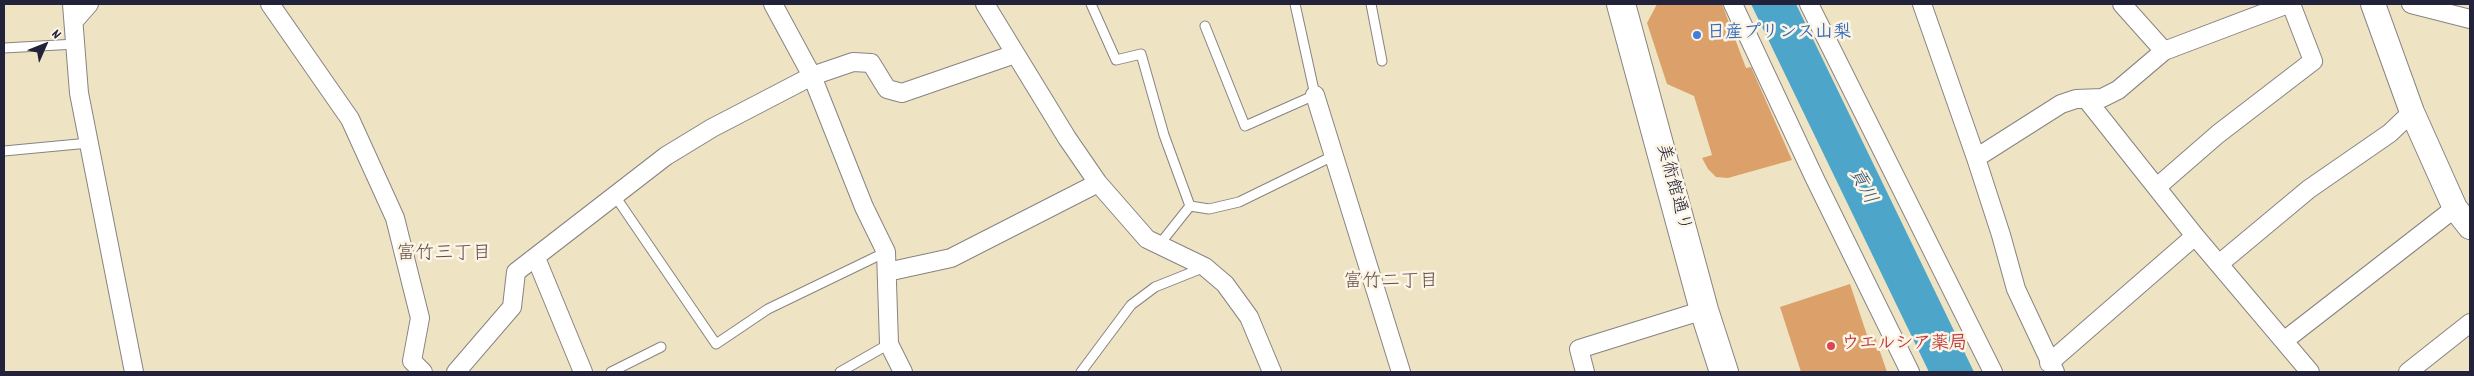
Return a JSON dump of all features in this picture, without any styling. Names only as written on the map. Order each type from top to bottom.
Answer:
[{"type":"highway","name":"美術館通り","points":[[1629,9],[1704,310],[1724,372]]},
{"type":"street","points":[[89,4],[73,12],[79,93],[134,372]]},
{"type":"street","points":[[270,4],[350,120],[395,218],[420,318],[412,362],[423,372]]},
{"type":"street","points":[[773,4],[812,76],[864,207],[886,252],[889,344],[903,372]]},
{"type":"street","points":[[985,4],[1098,183],[1147,239],[1205,267],[1225,284],[1249,317],[1272,372]]},
{"type":"street","points":[[1733,4],[1794,135],[1910,372]]},
{"type":"street","points":[[1809,4],[1992,372]]},
{"type":"street","points":[[1922,4],[1976,158],[2016,289],[2052,368],[2195,236]]},
{"type":"street","points":[[2122,4],[2164,50]]},
{"type":"street","points":[[1976,158],[2061,104],[2076,99],[2102,98],[2118,90],[2164,50],[2288,4]]},
{"type":"street","points":[[2157,187],[2218,134],[2312,61],[2291,4]]},
{"type":"street","points":[[2373,4],[2412,112],[2455,208],[2470,227]]},
{"type":"street","points":[[2419,5],[2470,19]]},
{"type":"street","points":[[456,372],[512,307],[516,272],[666,156],[712,128],[812,76],[853,62],[870,62],[887,89],[902,93],[1015,54]]},
{"type":"street","points":[[1315,95],[1401,372]]},
{"type":"street","points":[[2087,100],[2195,236],[2285,340],[2310,372]]},
{"type":"street","points":[[2219,264],[2263,225],[2309,189],[2390,133],[2412,112]]},
{"type":"street","points":[[887,272],[951,258],[1098,183]]},
{"type":"street","points":[[2285,340],[2455,208]]},
{"type":"street","points":[[536,258],[583,372]]},
{"type":"street","points":[[1585,372],[1579,349],[1704,310]]},
{"type":"street","points":[[2408,372],[2470,323]]},
{"type":"lane","points":[[1091,4],[1116,60],[1141,54],[1164,134],[1190,206]]},
{"type":"lane","points":[[1205,26],[1244,126],[1315,95],[1295,4]]},
{"type":"lane","points":[[1371,4],[1382,61]]},
{"type":"lane","points":[[4,48],[76,44]]},
{"type":"lane","points":[[4,151],[89,143]]},
{"type":"lane","points":[[1190,206],[1209,210],[1239,202],[1333,156]]},
{"type":"lane","points":[[615,196],[716,344],[768,309],[811,286],[850,271],[886,252]]},
{"type":"lane","points":[[1159,245],[1190,206]]},
{"type":"lane","points":[[1081,372],[1131,305],[1155,287],[1205,267]]},
{"type":"lane","points":[[840,372],[889,344]]},
{"type":"lane","points":[[611,372],[661,347]]},
{"type":"water","name":"貢川","points":[[1751,4],[1796,4],[1974,372],[1929,372]]},
{"type":"building","points":[[1657,4],[1722,4],[1746,68],[1751,67],[1792,160],[1728,178],[1716,177],[1708,169],[1702,158],[1712,155],[1694,96],[1667,84],[1647,23]]},
{"type":"building","points":[[1850,284],[1868,338],[1875,337],[1887,372],[1801,372],[1780,307]]},
{"type":"place","name":"日産プリンス山梨","points":[[1697,35]]},
{"type":"place","name":"ウエルシア薬局","points":[[1831,346]]},
{"type":"district","name":"富竹三丁目","points":[[444,255]]},
{"type":"district","name":"富竹二丁目","points":[[1391,283]]}]
